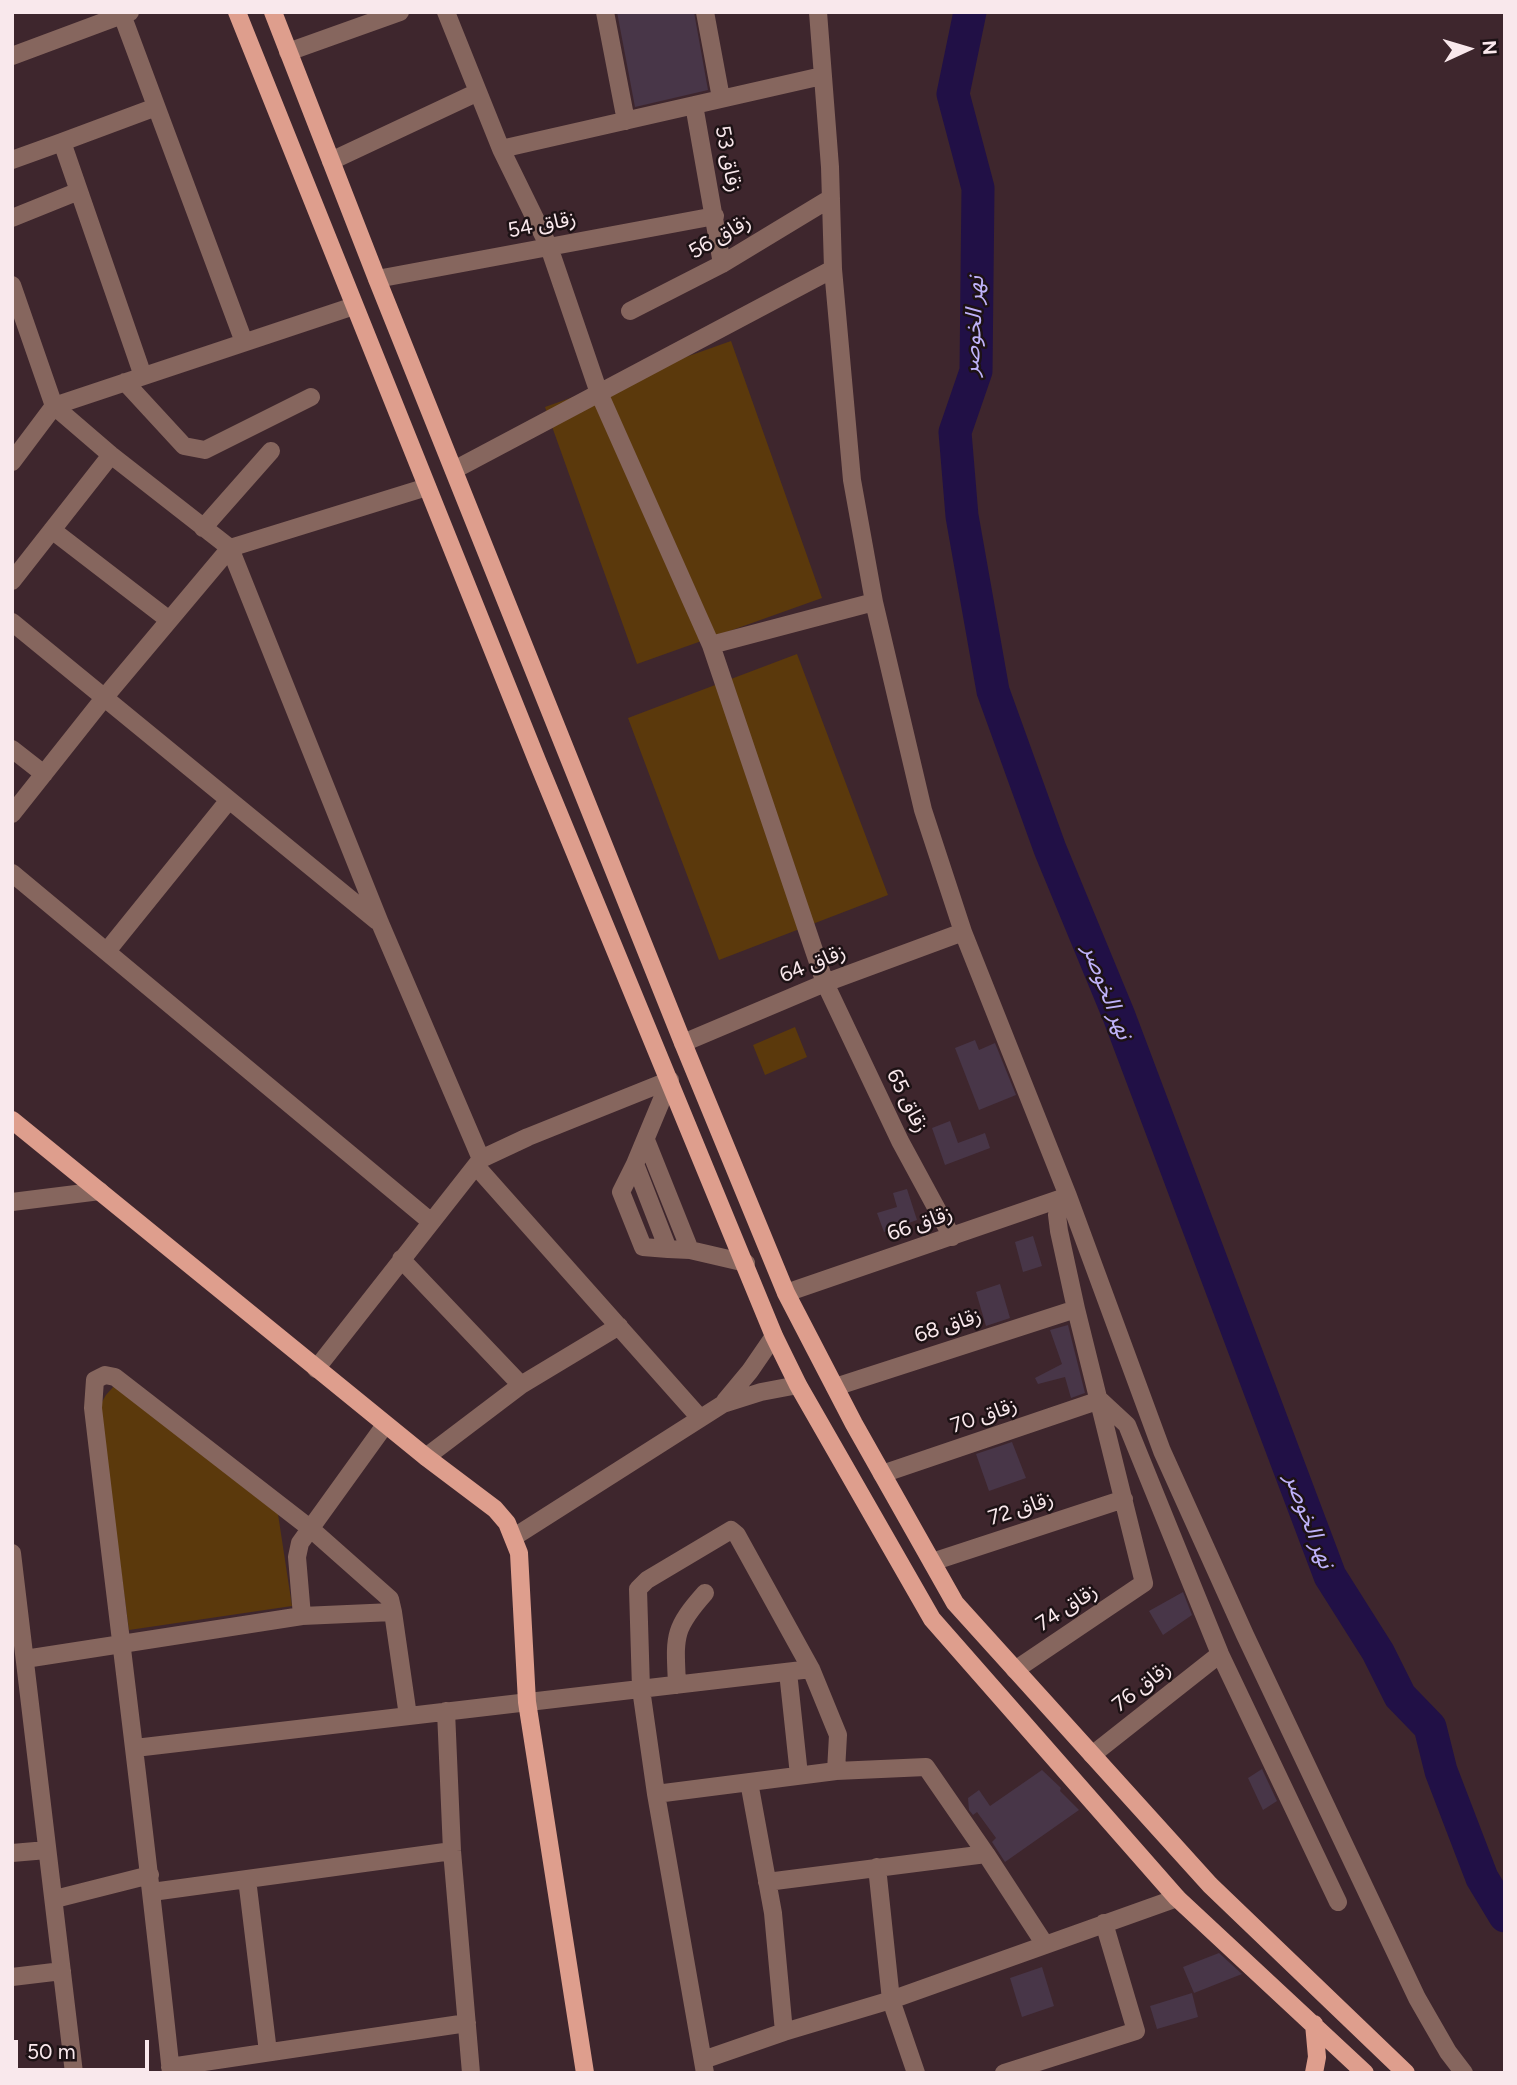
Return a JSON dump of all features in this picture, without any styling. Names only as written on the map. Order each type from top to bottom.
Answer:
[{"type":"main road","points":[[237,12],[538,762],[774,1336],[798,1385],[932,1619],[1177,1898],[1365,2073]]},
{"type":"main road","points":[[273,12],[377,279],[786,1293],[882,1474],[955,1603],[1210,1885],[1406,2073]]},
{"type":"main road","points":[[12,1120],[385,1424],[495,1509],[506,1522],[514,1537],[520,1568],[527,1702],[585,2073]]},
{"type":"main road","points":[[1314,2024],[1317,2057],[1314,2073]]},
{"type":"street","points":[[288,51],[400,12]]},
{"type":"street","name":"زقاق 65","points":[[446,12],[501,149],[549,247],[599,393],[711,645],[825,983],[900,1141],[953,1237]]},
{"type":"street","points":[[606,12],[626,121]]},
{"type":"street","points":[[705,12],[721,98]]},
{"type":"street","points":[[818,12],[831,198],[833,269],[852,480],[874,602],[923,810],[963,932],[1068,1196],[1162,1451],[1245,1635],[1417,1998],[1448,2052],[1464,2073]]},
{"type":"street","points":[[12,56],[125,13],[156,107],[244,342]]},
{"type":"street","points":[[501,149],[822,76]]},
{"type":"street","points":[[331,161],[478,92]]},
{"type":"street","name":"زقاق 53","points":[[694,105],[722,264]]},
{"type":"street","points":[[12,160],[156,107]]},
{"type":"street","points":[[62,142],[143,376]]},
{"type":"street","points":[[12,218],[79,191]]},
{"type":"street","name":"زقاق 56","points":[[630,311],[722,264],[831,198]]},
{"type":"street","name":"زقاق 54","points":[[377,279],[715,216]]},
{"type":"street","points":[[454,470],[833,269]]},
{"type":"street","points":[[12,285],[54,406],[111,455],[230,548],[478,1163],[700,1418]]},
{"type":"street","points":[[12,462],[54,406],[354,306]]},
{"type":"street","points":[[125,382],[184,446],[195,450],[205,450],[311,397]]},
{"type":"street","points":[[203,528],[271,451]]},
{"type":"street","points":[[12,581],[111,455]]},
{"type":"street","points":[[12,814],[104,698],[230,548],[427,487]]},
{"type":"street","points":[[52,530],[169,620]]},
{"type":"street","points":[[711,645],[874,602]]},
{"type":"street","points":[[12,622],[380,923]]},
{"type":"street","points":[[12,749],[44,774]]},
{"type":"street","points":[[107,951],[229,800]]},
{"type":"street","points":[[12,873],[430,1221]]},
{"type":"street","name":"زقاق 64","points":[[683,1043],[825,983],[963,932]]},
{"type":"street","points":[[670,1080],[621,1192],[643,1247],[690,1250],[746,1263]]},
{"type":"street","points":[[316,1368],[478,1163],[528,1137],[670,1080]]},
{"type":"street","points":[[646,1140],[690,1250]]},
{"type":"street","points":[[12,1202],[100,1191]]},
{"type":"street","points":[[1068,1196],[1057,1214],[1076,1309],[1124,1499]]},
{"type":"street","name":"زقاق 66","points":[[786,1293],[1068,1196]]},
{"type":"street","points":[[401,1259],[521,1385]]},
{"type":"street","name":"زقاق 68","points":[[835,1387],[1076,1309]]},
{"type":"street","points":[[426,1457],[521,1385],[619,1326]]},
{"type":"street","points":[[723,1404],[774,1336]]},
{"type":"street","points":[[408,1716],[390,1599],[310,1528],[116,1377],[104,1375],[95,1380],[93,1408],[151,1884],[170,2070],[268,2052],[467,2023]]},
{"type":"street","points":[[514,1537],[723,1404],[761,1392],[798,1385]]},
{"type":"street","points":[[1100,1400],[1127,1425],[1220,1654],[1338,1902]]},
{"type":"street","name":"زقاق 70","points":[[882,1474],[1100,1400]]},
{"type":"street","points":[[302,1616],[296,1557],[300,1543],[385,1424]]},
{"type":"street","name":"زقاق 72","points":[[932,1562],[1124,1499]]},
{"type":"street","name":"زقاق 74","points":[[1015,1670],[1144,1583],[1124,1499]]},
{"type":"street","points":[[836,1770],[838,1735],[811,1669],[737,1535],[731,1530],[647,1580],[638,1589],[641,1689],[656,1794],[704,2066],[784,2032],[891,2000],[1044,1943],[1177,1898]]},
{"type":"street","points":[[12,1553],[74,2072],[67,2073]]},
{"type":"street","points":[[677,1685],[676,1641],[684,1616],[705,1593]]},
{"type":"street","points":[[25,1659],[302,1616],[393,1612]]},
{"type":"street","name":"زقاق 76","points":[[1093,1755],[1220,1654]]},
{"type":"street","points":[[135,1748],[811,1669]]},
{"type":"street","points":[[788,1672],[799,1775]]},
{"type":"street","points":[[446,1711],[452,1851],[471,2073]]},
{"type":"street","points":[[656,1794],[836,1770],[926,1767],[1044,1943]]},
{"type":"street","points":[[749,1782],[773,1913],[784,2032]]},
{"type":"street","points":[[12,1853],[47,1850]]},
{"type":"street","points":[[55,1899],[151,1884],[247,1879],[452,1851]]},
{"type":"street","points":[[767,1882],[986,1854]]},
{"type":"street","points":[[877,1867],[891,2000],[916,2073]]},
{"type":"street","points":[[247,1879],[268,2052]]},
{"type":"street","points":[[1004,2073],[1136,2031],[1104,1923]]},
{"type":"street","points":[[12,1977],[62,1971]]},
{"type":"shaded area","points":[[731,341],[822,598],[637,664],[545,407]]},
{"type":"shaded area","points":[[797,654],[888,895],[719,960],[628,718]]},
{"type":"shaded area","points":[[795,1027],[807,1057],[765,1075],[753,1045]]},
{"type":"shaded area","points":[[114,1386],[278,1514],[292,1606],[129,1630],[99,1407]]},
{"type":"building","points":[[617,12],[694,12],[708,90],[635,107]]},
{"type":"building","points":[[975,1040],[979,1050],[995,1043],[1016,1095],[979,1110],[955,1048]]},
{"type":"building","points":[[950,1121],[958,1143],[985,1133],[990,1148],[945,1165],[932,1128]]},
{"type":"building","points":[[907,1189],[917,1220],[884,1232],[877,1213],[897,1207],[893,1193]]},
{"type":"building","points":[[1033,1236],[1042,1266],[1023,1272],[1015,1242]]},
{"type":"building","points":[[1000,1284],[1010,1318],[986,1326],[976,1292]]},
{"type":"building","points":[[1068,1325],[1085,1393],[1071,1398],[1065,1377],[1038,1384],[1035,1378],[1062,1364],[1050,1330]]},
{"type":"building","points":[[1012,1442],[1026,1478],[989,1491],[976,1454]]},
{"type":"building","points":[[1183,1592],[1192,1615],[1163,1635],[1149,1611]]},
{"type":"building","points":[[1262,1769],[1277,1801],[1263,1810],[1248,1778]]},
{"type":"building","points":[[1042,1770],[1079,1810],[1005,1862],[992,1842],[996,1838],[977,1812],[973,1815],[969,1810],[968,1798],[979,1790],[990,1806]]},
{"type":"building","points":[[1219,1953],[1242,1974],[1194,1993],[1183,1967]]},
{"type":"building","points":[[1042,1967],[1054,2006],[1022,2017],[1010,1978]]},
{"type":"building","points":[[1192,1993],[1198,2017],[1157,2029],[1150,2006]]},
{"type":"waterway","name":"نهر الخوصر","points":[[970,12],[953,94],[978,188],[976,371],[955,432],[962,516],[993,691],[1050,849],[1119,1016],[1330,1576],[1378,1652],[1400,1696],[1430,1727],[1441,1771],[1482,1878],[1505,1916]]}]
